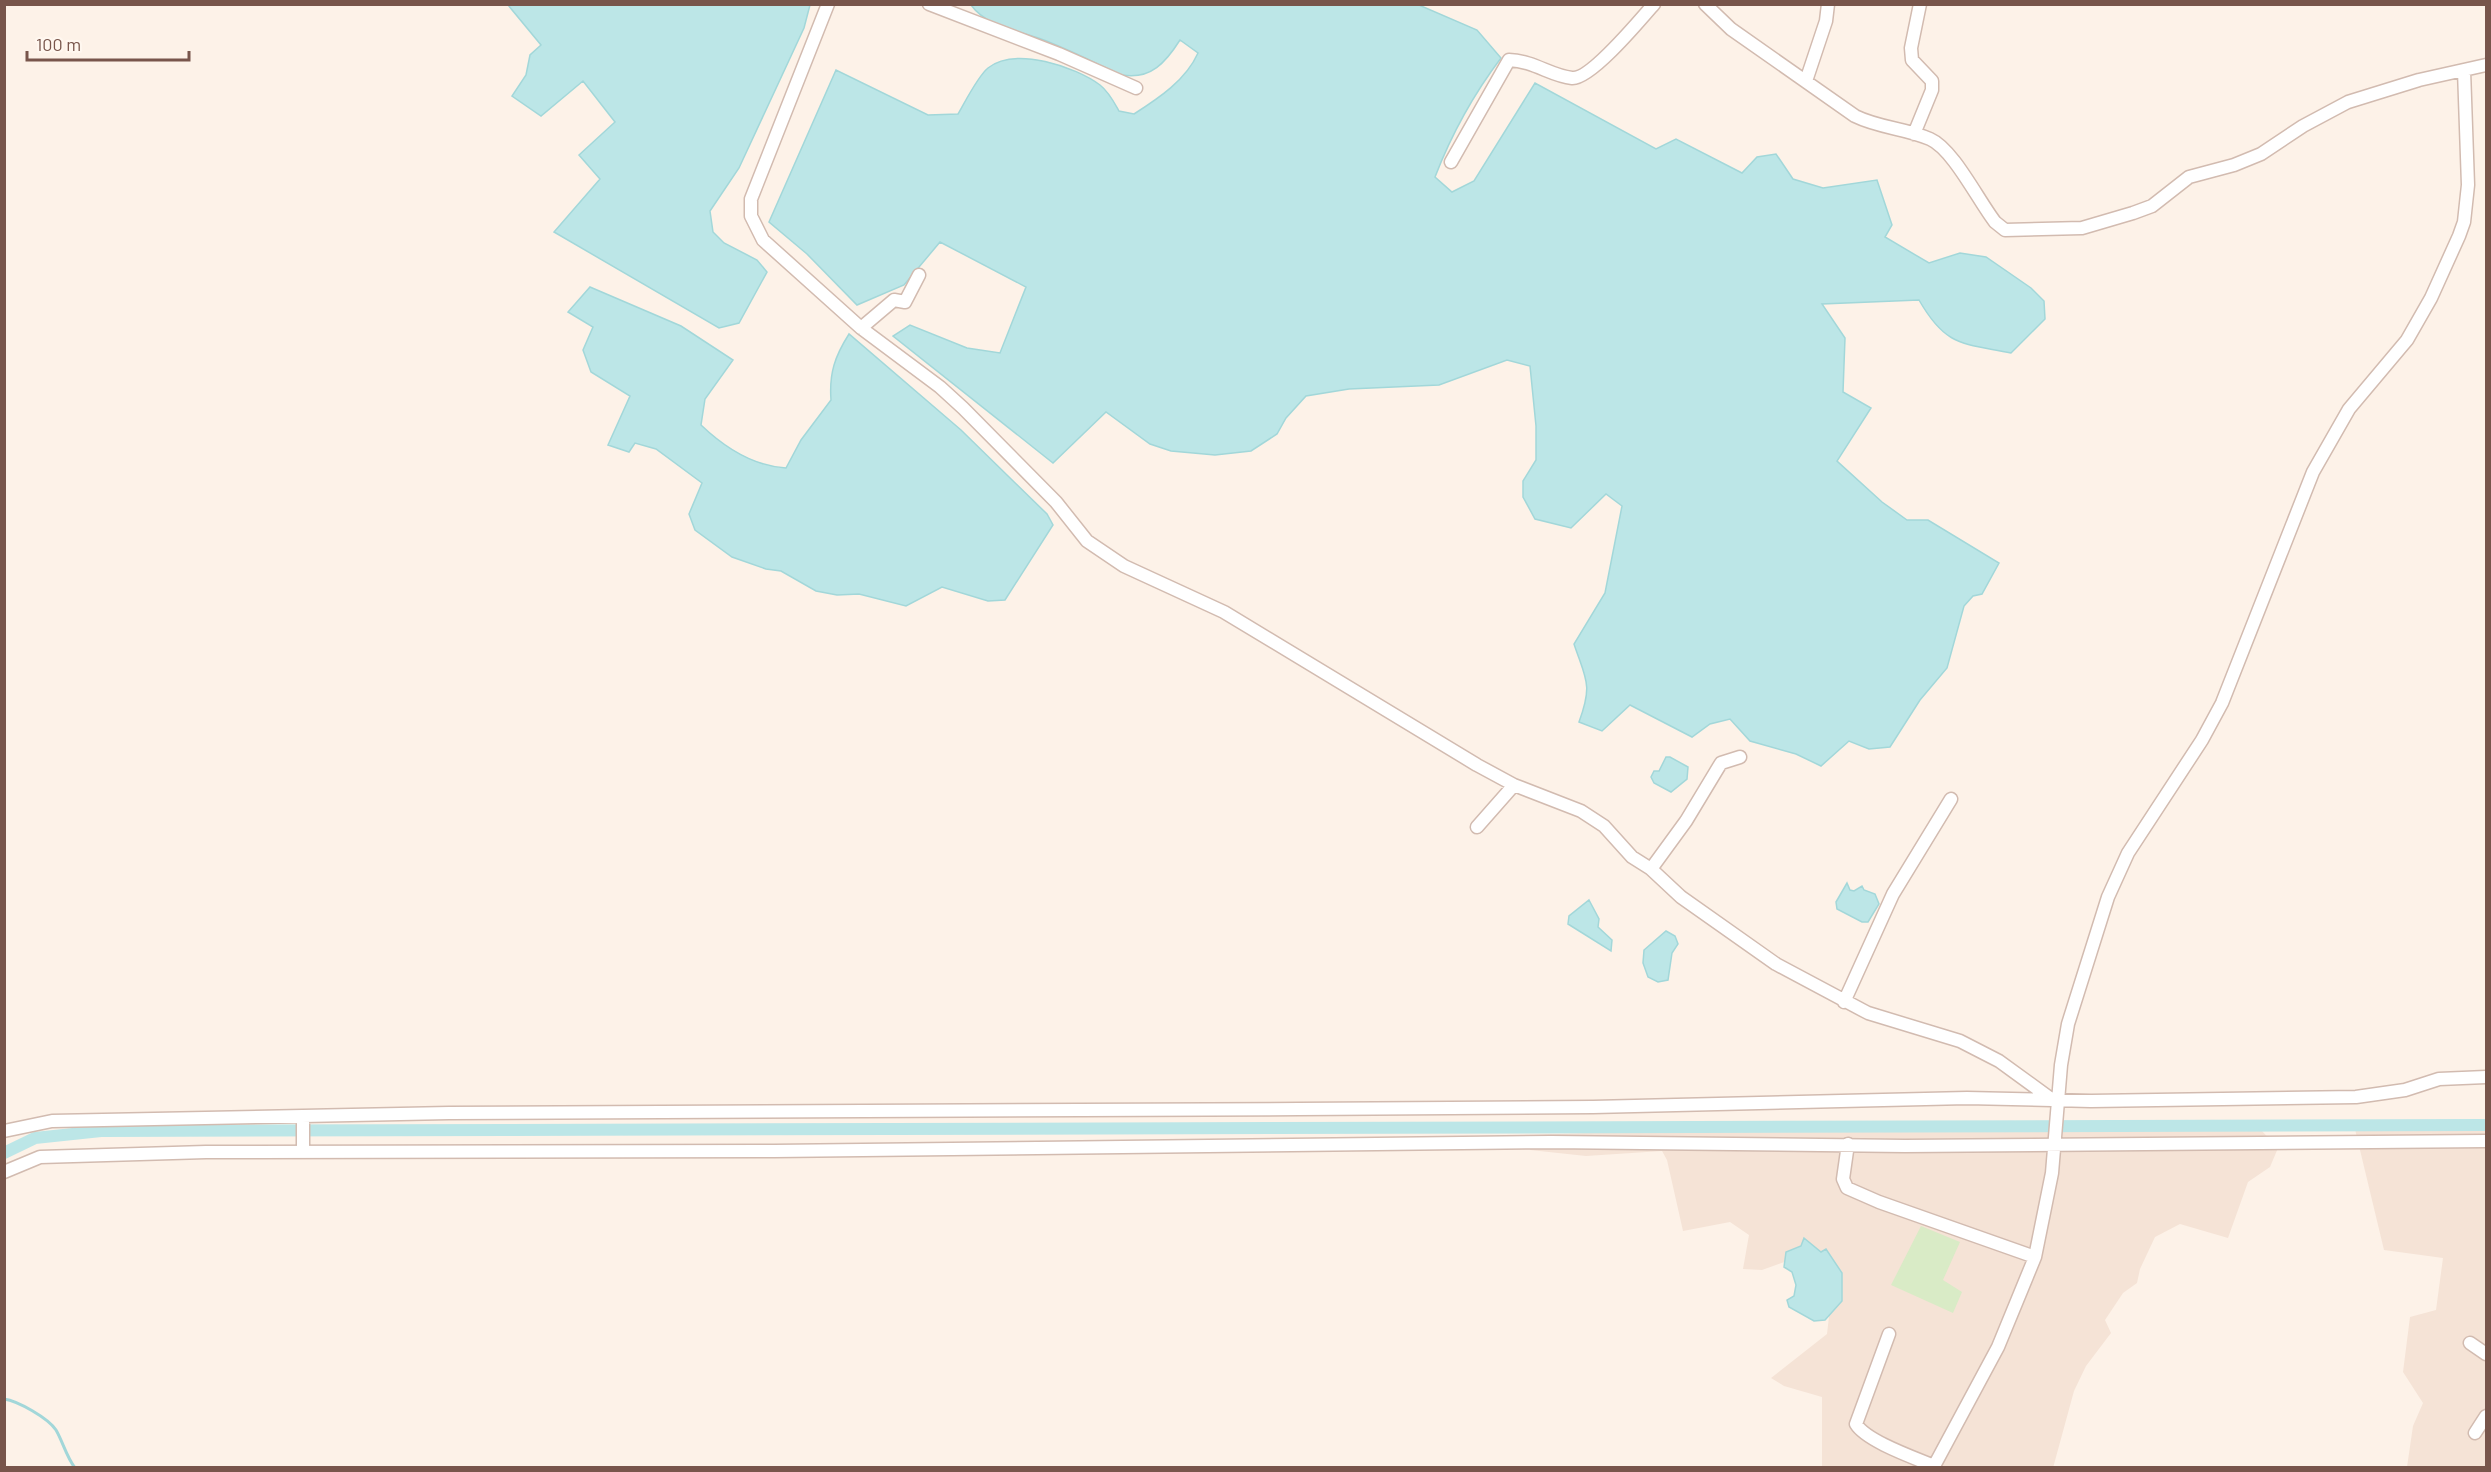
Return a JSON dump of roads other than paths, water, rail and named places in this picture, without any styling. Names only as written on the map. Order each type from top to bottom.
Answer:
[{"type":"street","points":[[828,4],[751,199],[751,216],[763,240],[861,328],[940,387],[1056,502],[1087,541],[1124,566],[1224,612],[1514,785],[1581,811],[1604,826],[1632,857],[1651,869],[1681,897],[1776,964],[1844,1002],[1892,1022],[1960,1041],[1999,1061],[2056,1103]]},
{"type":"street","points":[[929,4],[1059,54],[1136,88]]},
{"type":"street","points":[[1451,162],[1509,60],[1540,65],[1572,78],[1578,78],[1596,64],[1654,4]]},
{"type":"street","points":[[1705,4],[1731,29],[1855,116],[1873,125],[1914,134],[1938,144],[1995,222],[2005,230],[2082,228],[2152,206],[2189,177],[2234,165],[2261,154],[2303,126],[2348,102],[2419,80],[2487,65]]},
{"type":"street","points":[[1806,81],[1826,21],[1828,4]]},
{"type":"street","points":[[1914,134],[1932,90],[1932,81],[1912,60],[1911,48],[1920,4]]},
{"type":"street","points":[[1889,1334],[1856,1424],[1860,1431],[1933,1467],[1998,1347],[2035,1257],[2056,1139],[2056,1103],[2068,1024],[2108,897],[2128,854],[2202,740],[2222,703],[2313,472],[2349,409],[2406,339],[2431,298],[2459,237],[2464,222],[2468,185],[2464,70]]},
{"type":"street","points":[[861,328],[894,300],[905,302],[919,275]]},
{"type":"street","points":[[1651,869],[1686,821],[1721,763],[1740,757]]},
{"type":"street","points":[[1477,827],[1514,785]]},
{"type":"street","points":[[1844,1002],[1893,894],[1951,800]]},
{"type":"street","points":[[4,1131],[52,1121],[1582,1107],[1950,1099],[2056,1103],[2356,1097],[2405,1090],[2439,1079],[2487,1077]]},
{"type":"street","points":[[303,1148],[304,1120]]},
{"type":"street","points":[[4,1172],[40,1157],[303,1148],[774,1151],[1214,1144],[1848,1144],[1905,1146],[2056,1139],[2487,1141]]},
{"type":"street","points":[[1848,1144],[1843,1179],[1847,1188],[1879,1202],[2035,1257]]},
{"type":"street","points":[[2470,1344],[2487,1354]]},
{"type":"street","points":[[2475,1433],[2487,1416]]},
{"type":"water","points":[[508,5],[810,5],[804,28],[739,168],[710,211],[713,232],[724,243],[757,260],[767,272],[739,323],[719,328],[554,232],[600,179],[579,155],[615,122],[583,81],[541,116],[512,96],[526,75],[530,55],[541,45]]},
{"type":"water","points":[[971,5],[1419,5],[1477,30],[1501,58],[1464,115],[1435,177],[1452,192],[1474,181],[1535,83],[1656,149],[1676,139],[1742,173],[1757,157],[1776,154],[1793,179],[1823,188],[1877,180],[1892,225],[1885,237],[1929,263],[1960,253],[1986,257],[2031,288],[2044,301],[2045,319],[2011,353],[1967,344],[1947,335],[1938,327],[1919,300],[1822,304],[1845,338],[1843,392],[1871,408],[1837,461],[1882,502],[1907,520],[1928,520],[1999,563],[1982,594],[1973,596],[1964,606],[1947,668],[1920,700],[1890,747],[1869,749],[1849,741],[1821,766],[1796,754],[1750,741],[1730,719],[1710,724],[1692,737],[1630,705],[1602,731],[1579,722],[1587,690],[1585,674],[1574,644],[1605,593],[1622,506],[1606,494],[1571,528],[1535,519],[1523,497],[1523,481],[1536,460],[1536,426],[1530,366],[1507,360],[1439,385],[1349,389],[1306,396],[1286,418],[1277,434],[1251,451],[1215,455],[1171,451],[1150,444],[1106,412],[1053,463],[893,336],[910,325],[967,348],[1000,353],[1026,287],[940,242],[904,285],[857,305],[807,254],[769,222],[836,70],[928,115],[958,114],[976,83],[988,68],[1000,62],[1029,59],[1061,66],[1089,78],[1106,91],[1119,111],[1134,114],[1179,80],[1198,53],[1180,40],[1157,68],[1141,75],[1122,75],[1051,43],[994,23]]},
{"type":"water","points":[[590,287],[681,326],[733,360],[705,399],[701,425],[719,441],[740,454],[762,464],[786,468],[801,440],[831,400],[834,365],[849,334],[961,430],[1047,514],[1053,525],[1005,600],[988,601],[942,587],[906,606],[859,594],[837,595],[816,591],[781,571],[766,569],[732,557],[695,530],[689,514],[702,483],[656,449],[635,443],[629,452],[608,445],[630,396],[591,372],[583,350],[593,327],[568,312]]},
{"type":"water","points":[[1666,757],[1688,767],[1687,779],[1671,792],[1654,783],[1651,777],[1654,771],[1659,771]]},
{"type":"water","points":[[1847,883],[1850,890],[1854,891],[1862,886],[1864,890],[1875,894],[1879,904],[1868,922],[1862,922],[1837,909],[1836,902]]},
{"type":"water","points":[[1589,900],[1599,919],[1598,927],[1612,940],[1611,951],[1568,924],[1569,916]]},
{"type":"water","points":[[1666,931],[1675,936],[1678,944],[1672,953],[1668,980],[1658,982],[1648,977],[1643,963],[1644,950]]},
{"type":"water","points":[[1804,1238],[1821,1252],[1826,1249],[1842,1273],[1842,1301],[1825,1320],[1814,1321],[1789,1307],[1787,1300],[1794,1296],[1796,1285],[1792,1272],[1784,1267],[1786,1252],[1801,1246]]},
{"type":"waterway","points":[[4,1153],[35,1138],[101,1131],[2486,1125]]},
{"type":"waterway","points":[[4,1399],[32,1411],[52,1425],[75,1468]]}]
